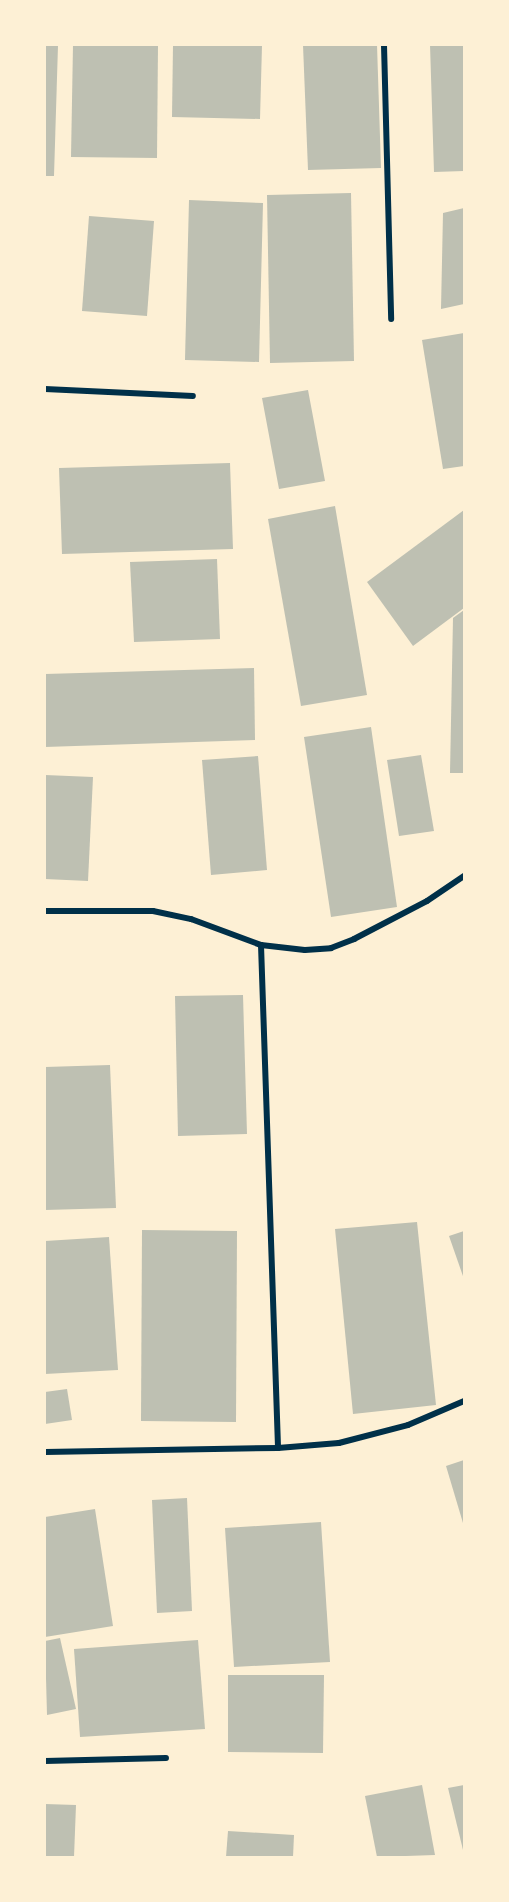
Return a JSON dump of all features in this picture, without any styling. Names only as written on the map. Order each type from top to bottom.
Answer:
[{"type":"street","points":[[384,45],[391,320]]},
{"type":"street","points":[[45,389],[193,396]]},
{"type":"street","points":[[45,911],[153,911],[191,919],[261,945],[304,950],[332,948],[427,901],[464,876]]},
{"type":"street","points":[[261,945],[278,1448]]},
{"type":"street","points":[[45,1452],[278,1448],[339,1443],[408,1425],[464,1401]]},
{"type":"street","points":[[45,1761],[166,1758]]},
{"type":"building","points":[[45,45],[58,45],[54,176],[45,176]]},
{"type":"building","points":[[73,45],[158,45],[157,158],[71,157]]},
{"type":"building","points":[[173,45],[262,45],[260,119],[172,117]]},
{"type":"building","points":[[303,45],[377,45],[381,168],[308,170]]},
{"type":"building","points":[[430,45],[464,45],[464,171],[434,172]]},
{"type":"building","points":[[351,193],[354,361],[270,363],[267,195]]},
{"type":"building","points":[[189,200],[263,203],[259,362],[185,360]]},
{"type":"building","points":[[464,208],[464,304],[441,309],[443,213]]},
{"type":"building","points":[[89,216],[154,221],[147,316],[82,311]]},
{"type":"building","points":[[464,333],[464,466],[443,469],[422,340]]},
{"type":"building","points":[[308,390],[325,481],[279,489],[262,398]]},
{"type":"building","points":[[230,463],[233,549],[62,554],[59,468]]},
{"type":"building","points":[[335,506],[367,695],[301,706],[268,519]]},
{"type":"building","points":[[464,510],[464,608],[413,646],[367,582]]},
{"type":"building","points":[[217,559],[220,639],[134,642],[130,562]]},
{"type":"building","points":[[464,610],[464,773],[450,773],[453,618]]},
{"type":"building","points":[[254,668],[255,740],[45,747],[45,674]]},
{"type":"building","points":[[371,727],[397,907],[331,917],[304,737]]},
{"type":"building","points":[[421,755],[434,831],[399,836],[387,760]]},
{"type":"building","points":[[258,756],[267,870],[211,875],[202,760]]},
{"type":"building","points":[[45,775],[93,777],[88,881],[45,879]]},
{"type":"building","points":[[243,995],[247,1134],[178,1136],[175,996]]},
{"type":"building","points":[[110,1065],[116,1208],[45,1210],[45,1067]]},
{"type":"building","points":[[417,1222],[436,1405],[353,1414],[335,1229]]},
{"type":"building","points":[[142,1230],[237,1231],[236,1422],[141,1421]]},
{"type":"building","points":[[464,1231],[464,1279],[449,1236]]},
{"type":"building","points":[[109,1237],[118,1370],[45,1374],[45,1241]]},
{"type":"building","points":[[67,1389],[72,1420],[45,1424],[45,1392]]},
{"type":"building","points":[[464,1460],[464,1523],[463,1523],[446,1466]]},
{"type":"building","points":[[187,1498],[192,1611],[157,1613],[152,1500]]},
{"type":"building","points":[[95,1509],[113,1626],[45,1637],[45,1517]]},
{"type":"building","points":[[321,1522],[330,1662],[234,1667],[225,1528]]},
{"type":"building","points":[[60,1638],[76,1709],[47,1715],[45,1641]]},
{"type":"building","points":[[198,1640],[205,1729],[80,1737],[74,1649]]},
{"type":"building","points":[[228,1675],[324,1675],[323,1753],[228,1752]]},
{"type":"building","points":[[422,1785],[435,1855],[377,1857],[365,1796]]},
{"type":"building","points":[[464,1785],[464,1850],[463,1850],[448,1788]]},
{"type":"building","points":[[45,1804],[76,1805],[74,1857],[45,1857]]},
{"type":"building","points":[[228,1831],[294,1835],[293,1857],[226,1857]]}]
